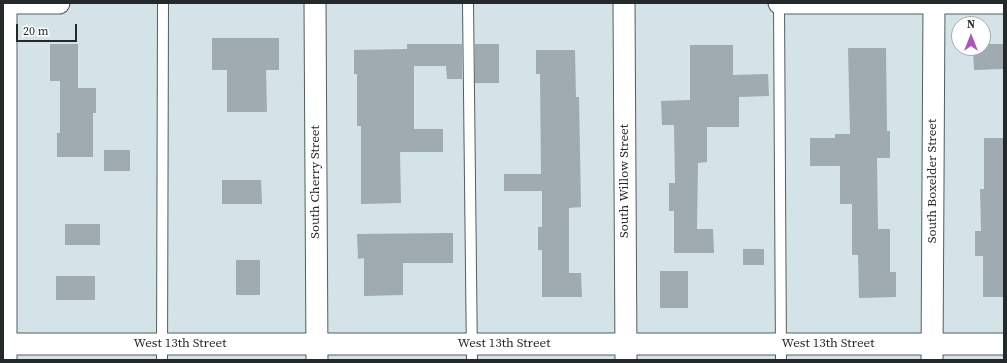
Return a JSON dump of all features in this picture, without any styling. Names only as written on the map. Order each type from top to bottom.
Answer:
[{"type":"street","points":[[3,3],[59,3]]},
{"type":"street","points":[[5,350],[6,3]]},
{"type":"street","name":"South Cherry Street","points":[[315,3],[317,352]]},
{"type":"street","name":"South Willow Street","points":[[624,3],[626,352]]},
{"type":"street","points":[[779,3],[1004,3]]},
{"type":"street","name":"South Boxelder Street","points":[[932,352],[934,3]]},
{"type":"street","name":"West 13th Street","points":[[5,350],[162,352],[932,352],[1004,344]]},
{"type":"lane","points":[[162,352],[163,3]]},
{"type":"lane","points":[[468,3],[472,352]]},
{"type":"lane","points":[[779,3],[781,352]]},
{"type":"building","points":[[212,38],[279,38],[279,70],[266,70],[267,112],[227,112],[227,70],[212,70]]},
{"type":"building","points":[[50,44],[78,44],[78,88],[96,88],[96,113],[93,113],[93,157],[57,157],[57,133],[60,133],[60,81],[50,81]]},
{"type":"building","points":[[407,44],[462,44],[462,79],[447,79],[446,66],[414,66],[414,129],[443,129],[443,152],[400,152],[401,203],[361,204],[361,126],[357,126],[357,74],[354,74],[354,50],[407,49]]},
{"type":"building","points":[[475,44],[499,44],[499,83],[475,83]]},
{"type":"building","points":[[991,44],[1004,44],[1004,69],[974,70],[973,56],[991,56]]},
{"type":"building","points":[[690,45],[733,45],[733,75],[768,74],[769,96],[739,97],[739,127],[707,127],[707,162],[698,163],[697,229],[713,229],[714,253],[674,253],[674,211],[669,211],[669,183],[675,183],[674,125],[662,125],[661,101],[690,100]]},
{"type":"building","points":[[848,48],[886,48],[887,131],[890,131],[890,158],[877,158],[878,229],[890,229],[890,272],[896,272],[896,297],[859,298],[858,255],[852,255],[852,204],[840,204],[840,166],[810,166],[810,138],[835,138],[835,134],[850,134]]},
{"type":"building","points":[[536,50],[575,50],[576,97],[579,97],[581,207],[569,208],[569,273],[581,273],[582,297],[542,297],[542,250],[538,250],[538,227],[542,227],[542,191],[504,191],[504,174],[541,174],[540,74],[536,74]]},
{"type":"building","points":[[984,138],[1004,138],[1004,297],[983,297],[983,256],[975,256],[975,231],[981,231],[980,189],[984,189]]},
{"type":"building","points":[[104,150],[130,150],[130,171],[104,171]]},
{"type":"building","points":[[222,180],[261,180],[262,204],[222,204]]},
{"type":"building","points":[[65,224],[100,224],[100,245],[65,245]]},
{"type":"building","points":[[453,233],[453,263],[403,263],[403,295],[364,296],[364,258],[358,259],[357,234]]},
{"type":"building","points":[[743,249],[764,249],[764,265],[743,265]]},
{"type":"building","points":[[236,260],[260,260],[260,295],[236,295]]},
{"type":"building","points":[[660,271],[688,271],[688,308],[660,308]]},
{"type":"building","points":[[56,276],[95,276],[95,300],[56,300]]}]
